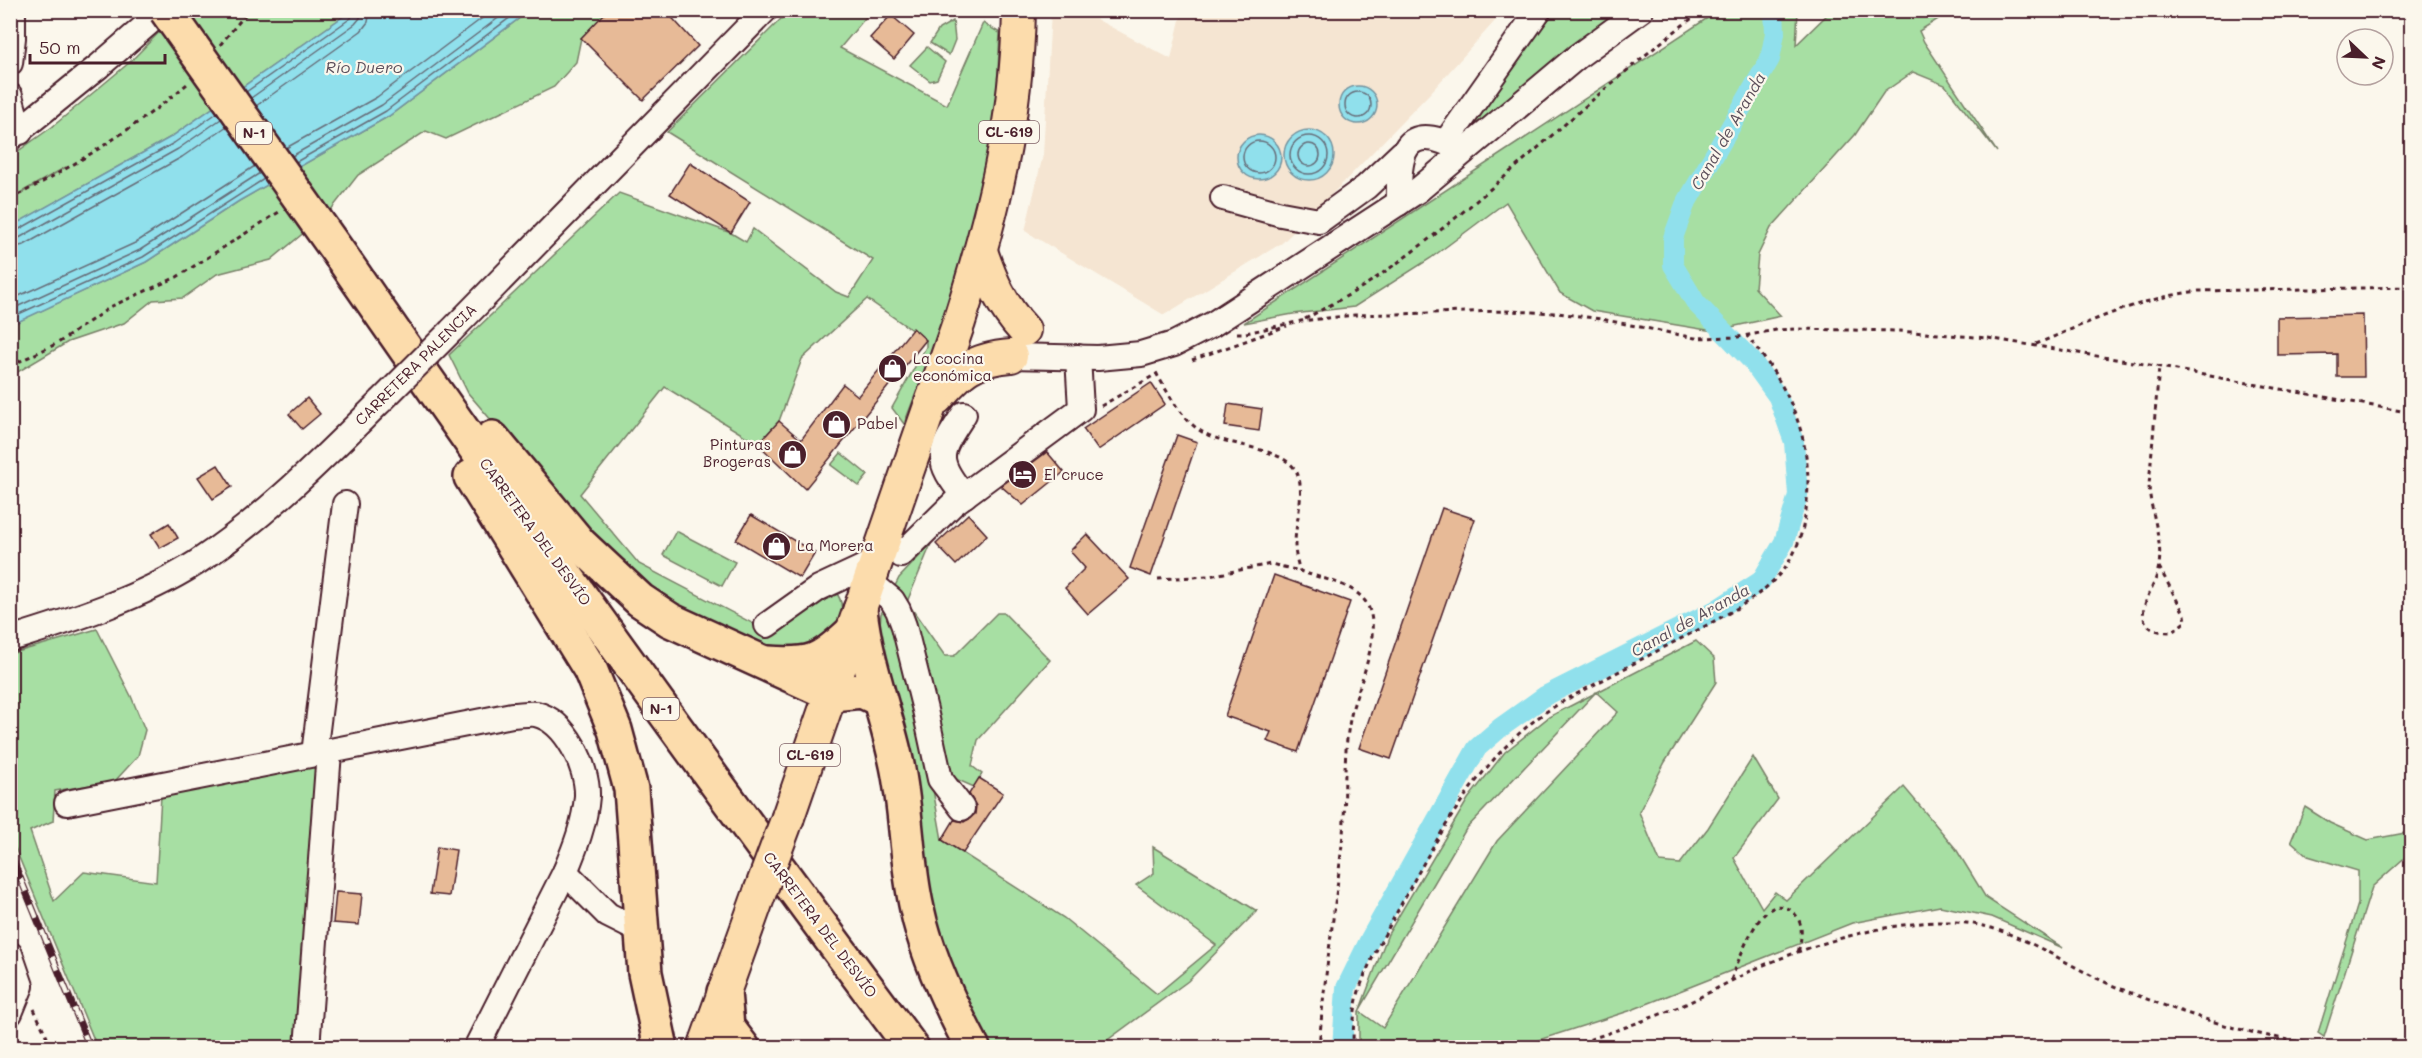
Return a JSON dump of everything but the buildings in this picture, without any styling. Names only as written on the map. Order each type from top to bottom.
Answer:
[{"type":"highway","name":"CARRETERA DEL DESVÍO","points":[[166,10],[341,256],[409,356],[723,795],[912,1047]]},
{"type":"highway","name":"N-1","points":[[409,356],[484,429],[580,544],[640,600],[670,620],[832,694],[862,692],[879,699]]},
{"type":"highway","name":"N-1","points":[[409,356],[452,447],[590,669],[615,730],[631,789],[645,973],[661,1047]]},
{"type":"highway","points":[[763,663],[804,664],[829,653],[872,588]]},
{"type":"highway","points":[[872,588],[863,643],[897,768],[917,910],[948,1001],[973,1047]]},
{"type":"highway","points":[[724,992],[727,1027],[743,1047]]},
{"type":"main road","name":"CL-619","points":[[704,1047],[872,588],[981,251],[1004,162],[1010,126],[1015,88],[1019,10]]},
{"type":"main road","points":[[981,251],[997,294],[1009,315],[1017,343]]},
{"type":"main road","points":[[959,322],[972,337],[987,348],[1017,343]]},
{"type":"main road","points":[[931,406],[956,375],[1017,343]]},
{"type":"street","points":[[10,63],[13,38],[12,10]]},
{"type":"street","points":[[15,135],[143,28],[160,10]]},
{"type":"street","name":"CARRETERA PALENCIA","points":[[10,639],[84,616],[194,564],[288,493],[451,331],[765,10]]},
{"type":"street","points":[[1017,343],[1078,357],[1098,358],[1141,354],[1174,344],[1213,324],[1417,191],[1455,147],[1539,10]]},
{"type":"street","points":[[1455,147],[1641,10]]},
{"type":"street","points":[[10,96],[15,135]]},
{"type":"street","points":[[1224,198],[1281,214],[1319,221],[1366,187],[1414,141],[1426,138],[1455,147]]},
{"type":"street","points":[[1399,203],[1399,171],[1402,153]]},
{"type":"street","points":[[872,588],[929,525],[964,496],[1081,409],[1078,357]]},
{"type":"street","points":[[964,414],[948,440],[943,455],[943,467],[964,496]]},
{"type":"street","points":[[307,1047],[322,753],[345,504]]},
{"type":"street","points":[[767,626],[819,588],[872,588],[892,600],[898,610],[909,646],[940,779],[962,808]]},
{"type":"street","points":[[68,803],[512,715],[536,714],[560,728],[578,755],[587,794],[579,837],[565,872],[476,1047]]},
{"type":"street","points":[[565,872],[608,915],[642,932]]},
{"type":"street","points":[[10,954],[21,986],[10,1013]]},
{"type":"path","points":[[218,48],[249,10]]},
{"type":"path","points":[[1183,363],[1301,321],[1382,275],[1485,193],[1625,71],[1703,10]]},
{"type":"path","points":[[10,199],[82,157],[148,114],[191,80]]},
{"type":"path","points":[[10,366],[58,343],[112,306],[177,277],[281,212]]},
{"type":"path","points":[[2033,345],[2140,302],[2174,294],[2199,291],[2412,287]]},
{"type":"path","points":[[1213,324],[1230,333],[1246,333],[1301,321],[1408,312],[1506,310],[1569,315],[1695,338],[1720,339],[1797,329],[1950,334],[2033,345],[2412,412]]},
{"type":"path","points":[[1353,1047],[1355,1009],[1360,987],[1376,951],[1444,828],[1494,760],[1536,719],[1565,700],[1742,607],[1779,575],[1791,559],[1805,518],[1808,494],[1804,441],[1796,411],[1784,387],[1748,336]]},
{"type":"path","points":[[2159,367],[2149,485],[2149,504],[2159,547],[2159,567],[2144,610],[2145,622],[2153,629],[2172,632],[2186,621],[2185,615],[2159,567]]},
{"type":"path","points":[[1098,409],[1163,370]]},
{"type":"path","points":[[1156,373],[1181,412],[1203,433],[1266,452],[1292,464],[1298,476],[1295,544],[1300,571]]},
{"type":"path","points":[[1158,579],[1209,576],[1271,564],[1300,571],[1352,590],[1365,602],[1371,618],[1371,640],[1367,665],[1348,726],[1345,749],[1343,831],[1319,1047]]},
{"type":"path","points":[[1730,981],[1751,932],[1767,910],[1777,906],[1787,908],[1796,914],[1802,935],[1798,953]]},
{"type":"path","points":[[1564,1047],[1661,1014],[1730,981],[1798,953],[1876,930],[1902,925],[1948,922],[1979,925],[2009,933],[2120,989],[2214,1020],[2299,1042],[2355,1047],[2394,1047]]},
{"type":"path","points":[[21,986],[52,1047]]},
{"type":"shaded area","points":[[1051,11],[1081,11],[1171,59],[1182,11],[1504,11],[1431,92],[1282,243],[1164,315],[1025,231],[1043,155]]},
{"type":"green space","points":[[195,10],[351,11],[171,137],[11,227],[11,199],[66,167],[11,198],[10,157],[52,127],[130,62],[180,11],[188,11],[192,14]]},
{"type":"green space","points":[[529,11],[608,11],[581,38],[576,62],[554,87],[446,139],[426,131],[358,175],[330,211],[271,260],[217,274],[183,298],[153,300],[124,323],[68,342],[11,376],[10,325],[146,262],[239,201],[389,116]]},
{"type":"green space","points":[[789,11],[871,11],[840,48],[947,105],[983,23],[1000,33],[996,106],[978,210],[944,320],[904,424],[892,408],[926,347],[926,340],[867,299],[802,359],[779,421],[758,444],[665,387],[580,494],[639,564],[771,633],[835,591],[841,601],[838,620],[823,637],[796,655],[764,648],[675,610],[583,527],[468,393],[449,355],[619,193],[731,233],[746,242],[753,229],[836,292],[849,297],[873,260],[667,132]]},
{"type":"green space","points":[[1555,11],[1627,11],[1470,134],[1487,99]]},
{"type":"green space","points":[[1718,11],[1798,11],[1796,45],[1831,11],[1951,11],[1919,31],[1997,152],[1945,85],[1913,72],[1884,92],[1855,135],[1771,228],[1758,255],[1755,288],[1781,316],[1713,331],[1592,311],[1560,293],[1506,202],[1431,258],[1354,307],[1293,314],[1244,323]]},
{"type":"green space","points":[[953,21],[955,40],[949,55],[930,43],[939,29]]},
{"type":"green space","points":[[927,47],[945,62],[937,79],[930,81],[910,65]]},
{"type":"green space","points":[[841,453],[868,475],[859,486],[831,465]]},
{"type":"green space","points":[[676,531],[735,562],[722,586],[663,555]]},
{"type":"green space","points":[[931,544],[907,602],[945,656],[954,656],[997,613],[1004,613],[1050,660],[978,740],[972,766],[982,774],[974,787],[947,775],[932,784],[942,840],[1064,918],[1157,994],[1216,945],[1136,885],[1154,873],[1153,847],[1257,911],[1188,981],[1098,1047],[986,1047],[954,974],[921,873],[913,769],[903,715],[877,656],[881,614],[899,578]]},
{"type":"green space","points":[[97,629],[131,696],[145,730],[138,756],[115,781],[55,791],[53,821],[30,831],[54,901],[84,872],[156,882],[161,795],[313,766],[319,776],[294,1047],[97,1047],[11,838],[10,654]]},
{"type":"green space","points":[[1696,641],[1714,658],[1716,682],[1665,762],[1639,812],[1660,862],[1680,864],[1708,828],[1753,757],[1778,799],[1734,858],[1762,908],[1775,892],[1786,900],[1904,787],[1956,849],[1986,898],[2063,948],[1992,917],[1940,906],[1852,923],[1629,1011],[1517,1047],[1359,1047],[1359,1011],[1383,1028],[1497,841],[1618,712],[1596,692]]},
{"type":"green space","points":[[1595,693],[1466,829],[1360,1009],[1388,934],[1468,799],[1505,752],[1549,717]]},
{"type":"green space","points":[[2305,807],[2330,823],[2368,840],[2405,833],[2411,828],[2411,852],[2372,887],[2324,1037],[2318,1033],[2358,904],[2358,871],[2308,856],[2291,841]]},
{"type":"water","name":"Río Duero","points":[[351,11],[529,11],[389,116],[239,201],[146,262],[11,325],[10,227],[171,137]]},
{"type":"water","points":[[1358,86],[1371,92],[1377,105],[1371,118],[1358,124],[1345,118],[1339,105],[1345,92]]},
{"type":"water","points":[[1309,130],[1327,137],[1334,155],[1327,173],[1309,180],[1291,173],[1284,155],[1291,137]]},
{"type":"water","points":[[1259,135],[1268,136],[1275,141],[1280,148],[1280,166],[1275,173],[1268,178],[1259,179],[1250,178],[1243,173],[1238,166],[1237,157],[1238,148],[1243,141],[1250,136]]},
{"type":"waterway","name":"Canal de Aranda","points":[[1342,1048],[1346,988],[1370,939],[1477,748],[1500,728],[1545,696],[1716,610],[1761,581],[1784,542],[1798,495],[1794,442],[1778,397],[1752,361],[1696,303],[1673,265],[1673,238],[1685,205],[1770,59],[1775,33],[1774,10]]},
{"type":"railway","points":[[10,853],[90,1048]]},
{"type":"place","name":"La cocina económica","points":[[892,368]]},
{"type":"place","name":"Pabel","points":[[836,424]]},
{"type":"place","name":"Pinturas Brogeras","points":[[792,454]]},
{"type":"place","name":"El cruce","points":[[1023,475]]},
{"type":"place","name":"La Morera","points":[[776,546]]}]
